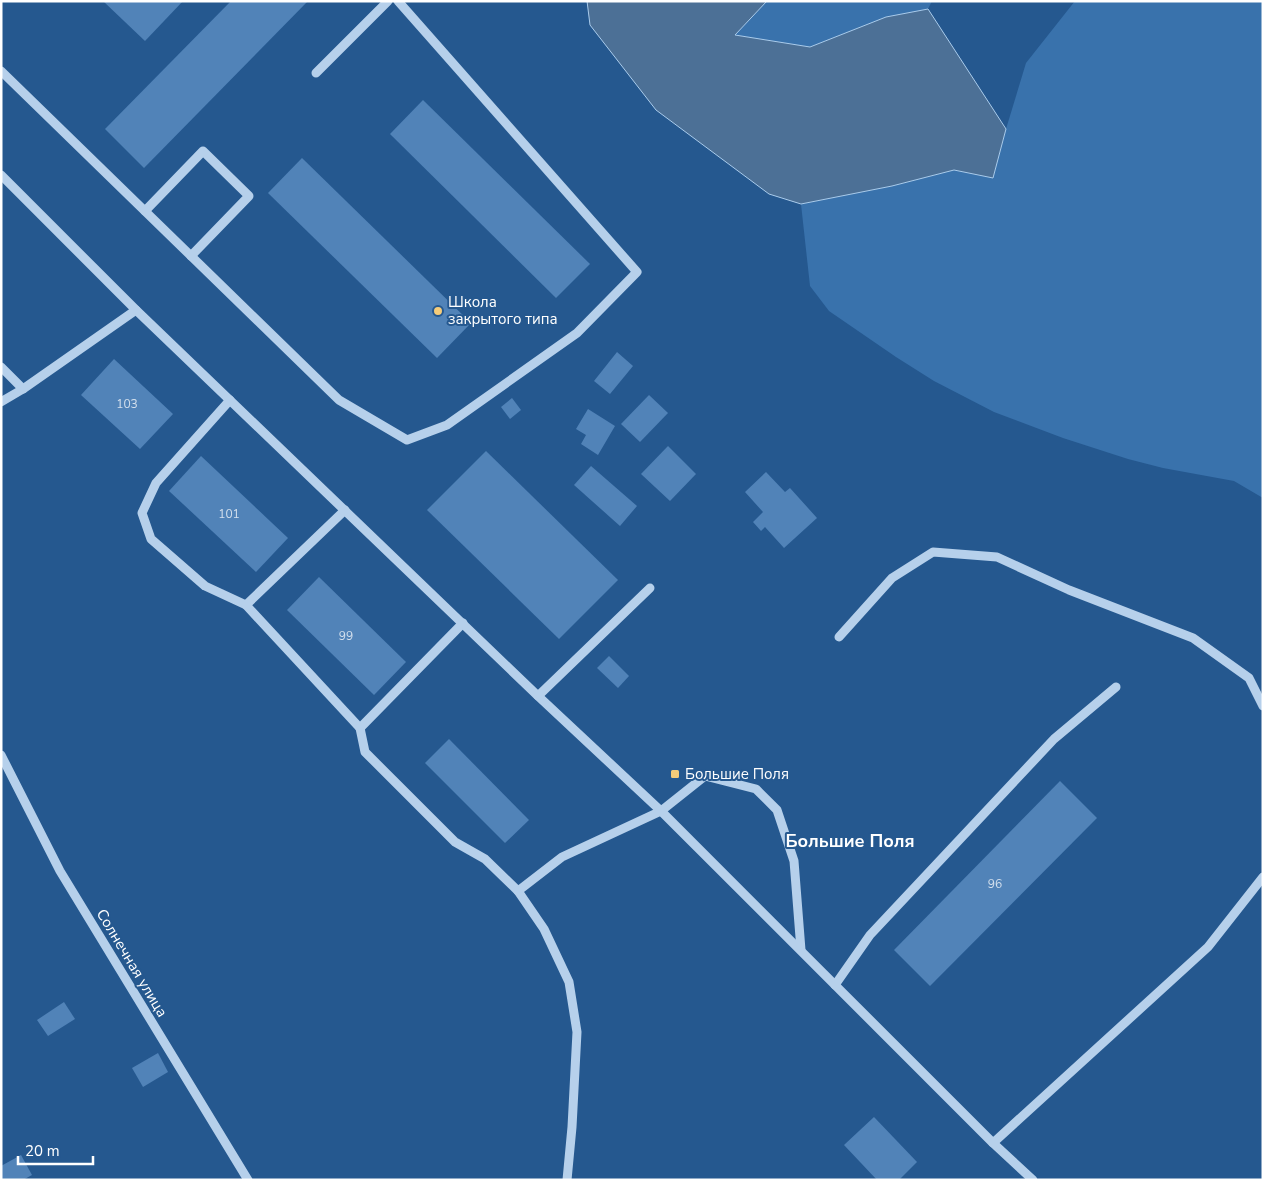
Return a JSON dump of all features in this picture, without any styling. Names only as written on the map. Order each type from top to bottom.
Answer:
[{"type":"street","points":[[316,72],[388,1]]},
{"type":"street","points":[[1,71],[339,400],[407,440],[447,425],[577,333],[637,272],[398,1]]},
{"type":"street","points":[[145,211],[203,151],[249,196],[191,256]]},
{"type":"street","points":[[1,175],[136,310],[538,696],[661,811],[993,1143],[1033,1180]]},
{"type":"street","points":[[1,402],[23,389],[136,310]]},
{"type":"street","points":[[1,366],[23,389]]},
{"type":"street","points":[[230,400],[156,483],[142,513],[150,539],[205,586],[246,605],[360,728],[365,752],[456,842],[485,859],[518,891],[544,929],[569,982],[577,1032],[567,1180]]},
{"type":"street","points":[[246,605],[344,510]]},
{"type":"street","points":[[839,637],[892,578],[933,552],[997,557],[1069,590],[1192,638],[1249,678],[1263,706]]},
{"type":"street","points":[[538,696],[650,588]]},
{"type":"street","points":[[360,728],[463,623]]},
{"type":"street","points":[[835,985],[870,935],[1054,739],[1116,687]]},
{"type":"street","name":"Солнечная улица","points":[[1,755],[60,871],[248,1180]]},
{"type":"street","points":[[518,891],[562,857],[661,811],[705,776],[756,789],[777,810],[794,861],[801,950]]},
{"type":"street","points":[[993,1143],[1208,947],[1263,877]]},
{"type":"shaded area","points":[[587,1],[767,1],[735,35],[810,47],[886,17],[928,9],[1006,129],[993,178],[954,170],[892,186],[801,204],[769,194],[656,110],[590,25]]},
{"type":"shaded area","points":[[767,1],[932,1],[928,9],[886,17],[810,47],[735,35]]},
{"type":"shaded area","points":[[1075,1],[1263,2],[1263,498],[1234,481],[1163,468],[1128,459],[1063,438],[994,412],[934,381],[896,357],[829,311],[810,286],[801,204],[892,186],[954,170],[993,178],[1026,63]]},
{"type":"building","points":[[103,1],[183,1],[145,41]]},
{"type":"building","points":[[231,1],[308,1],[144,168],[105,129]]},
{"type":"building","points":[[423,100],[590,264],[556,298],[390,134]]},
{"type":"building","points":[[302,158],[471,323],[437,358],[268,193]]},
{"type":"building","points":[[617,352],[633,366],[610,394],[594,381]]},
{"type":"building","points":[[114,359],[173,414],[140,449],[81,395]]},
{"type":"building","points":[[649,395],[668,413],[640,442],[621,424]]},
{"type":"building","points":[[512,398],[521,410],[510,419],[501,407]]},
{"type":"building","points":[[588,409],[615,426],[598,455],[581,444],[586,435],[576,429]]},
{"type":"building","points":[[668,446],[696,474],[670,501],[641,474]]},
{"type":"building","points":[[486,451],[618,580],[559,639],[427,510]]},
{"type":"building","points":[[201,456],[288,538],[256,572],[169,491]]},
{"type":"building","points":[[591,466],[637,506],[620,526],[574,485]]},
{"type":"building","points":[[766,472],[785,492],[790,488],[817,518],[784,548],[765,527],[761,531],[753,522],[763,512],[745,492]]},
{"type":"building","points":[[319,577],[406,662],[374,695],[287,610]]},
{"type":"building","points":[[609,656],[629,676],[618,688],[597,668]]},
{"type":"building","points":[[449,739],[529,820],[505,843],[425,763]]},
{"type":"building","points":[[1060,781],[1097,818],[930,986],[894,950]]},
{"type":"building","points":[[64,1002],[75,1019],[48,1036],[37,1020]]},
{"type":"building","points":[[158,1053],[168,1072],[143,1087],[132,1068]]},
{"type":"building","points":[[874,1117],[917,1162],[899,1180],[877,1180],[844,1145]]},
{"type":"building","points":[[21,1155],[32,1175],[23,1180],[1,1180],[1,1166]]},
{"type":"place","name":"Школа закрытого типа","points":[[438,311]]},
{"type":"place","name":"Большие Поля","points":[[675,774]]},
{"type":"district","name":"Большие Поля","points":[[850,841]]}]
